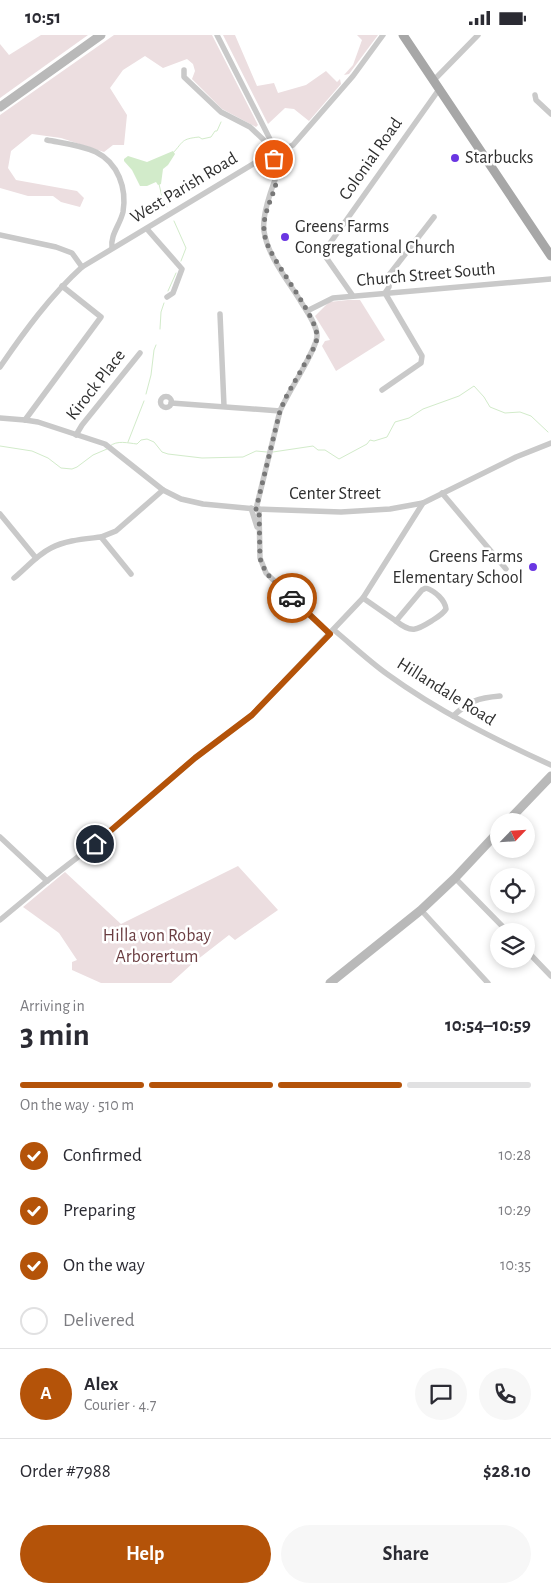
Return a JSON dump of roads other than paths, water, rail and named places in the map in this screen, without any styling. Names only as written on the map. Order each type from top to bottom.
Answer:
[{"type":"main road","points":[[403,35],[551,256]]},
{"type":"street","points":[[0,107],[101,35]]},
{"type":"street","points":[[217,35],[277,151],[278,173]]},
{"type":"street","name":"West Parish Road","points":[[0,367],[29,326],[62,286],[82,267],[298,139],[342,89],[383,35]]},
{"type":"street","points":[[434,80],[478,35]]},
{"type":"street","points":[[184,69],[184,77],[221,112],[250,127],[277,151]]},
{"type":"street","name":"Colonial Road","points":[[353,296],[324,253],[440,88]]},
{"type":"street","points":[[535,95],[536,100],[551,114]]},
{"type":"street","points":[[46,140],[94,152],[103,157],[121,178],[124,193],[122,213],[111,242],[112,249]]},
{"type":"street","name":"Hillandale Road","points":[[277,151],[285,155],[267,206],[263,224],[264,235],[269,249],[306,311],[317,334],[316,343],[280,411],[270,456],[255,508],[260,558],[266,573],[332,632],[387,674],[452,716],[491,737],[551,765]]},
{"type":"street","points":[[382,390],[421,363],[422,360],[422,356],[385,293],[388,287],[389,275],[434,217]]},
{"type":"street","points":[[147,229],[182,269],[173,293],[167,297]]},
{"type":"street","points":[[0,235],[56,247],[72,253],[82,267]]},
{"type":"street","name":"Church Street South","points":[[306,311],[328,299],[551,279]]},
{"type":"street","points":[[26,420],[101,317],[62,286]]},
{"type":"street","points":[[220,314],[224,406]]},
{"type":"street","name":"Kirock Place","points":[[76,435],[140,353]]},
{"type":"street","points":[[171,403],[280,411]]},
{"type":"street","name":"Center Street","points":[[0,418],[26,420],[109,447],[163,490],[181,499],[203,504],[341,512],[390,509],[423,503]]},
{"type":"street","points":[[0,920],[105,836],[195,758],[252,715],[364,598],[423,503],[520,455],[551,443]]},
{"type":"street","points":[[14,578],[36,558],[52,547],[68,541],[101,537],[116,531],[163,490]]},
{"type":"street","points":[[442,493],[506,569]]},
{"type":"street","points":[[0,513],[36,558]]},
{"type":"street","points":[[101,537],[131,574]]},
{"type":"street","points":[[364,598],[396,621],[409,629],[419,629],[444,613],[446,605],[435,593],[426,588],[422,590],[396,621]]},
{"type":"street","points":[[452,716],[468,703],[486,697],[500,696]]},
{"type":"street","points":[[516,813],[551,776]]},
{"type":"street","points":[[0,837],[47,881]]},
{"type":"street","points":[[330,983],[421,910],[490,840]]},
{"type":"street","points":[[454,878],[499,923]]},
{"type":"street","points":[[421,910],[488,983]]},
{"type":"street","points":[[535,960],[551,976]]},
{"type":"waterway","points":[[173,153],[186,140],[211,137],[217,131],[221,122]]},
{"type":"waterway","points":[[159,184],[163,201],[167,207]]},
{"type":"waterway","points":[[174,221],[186,248],[181,261]]},
{"type":"waterway","points":[[168,291],[176,273]]},
{"type":"waterway","points":[[160,329],[161,312],[164,303]]},
{"type":"waterway","points":[[146,394],[156,345]]},
{"type":"waterway","points":[[273,452],[313,446],[318,450],[325,450],[339,459],[367,444],[370,440],[374,441],[387,437],[395,422],[409,418],[423,409],[459,396],[474,386],[490,407],[505,413],[520,412],[531,416],[548,432]]},
{"type":"waterway","points":[[128,442],[144,401]]},
{"type":"waterway","points":[[110,446],[119,442],[137,444],[141,440],[147,439],[154,442],[162,452],[202,458],[243,457],[256,451],[267,452]]},
{"type":"waterway","points":[[0,446],[32,451],[48,458],[61,468],[72,469],[93,455],[107,449]]},
{"type":"place","name":"Starbucks","points":[[455,158]]},
{"type":"place","name":"Greens Farms Congregational Church","points":[[285,237]]},
{"type":"place","name":"Greens Farms Elementary School","points":[[533,567]]},
{"type":"park label","name":"Hilla von Robay Arborertum","points":[[157,946]]}]
